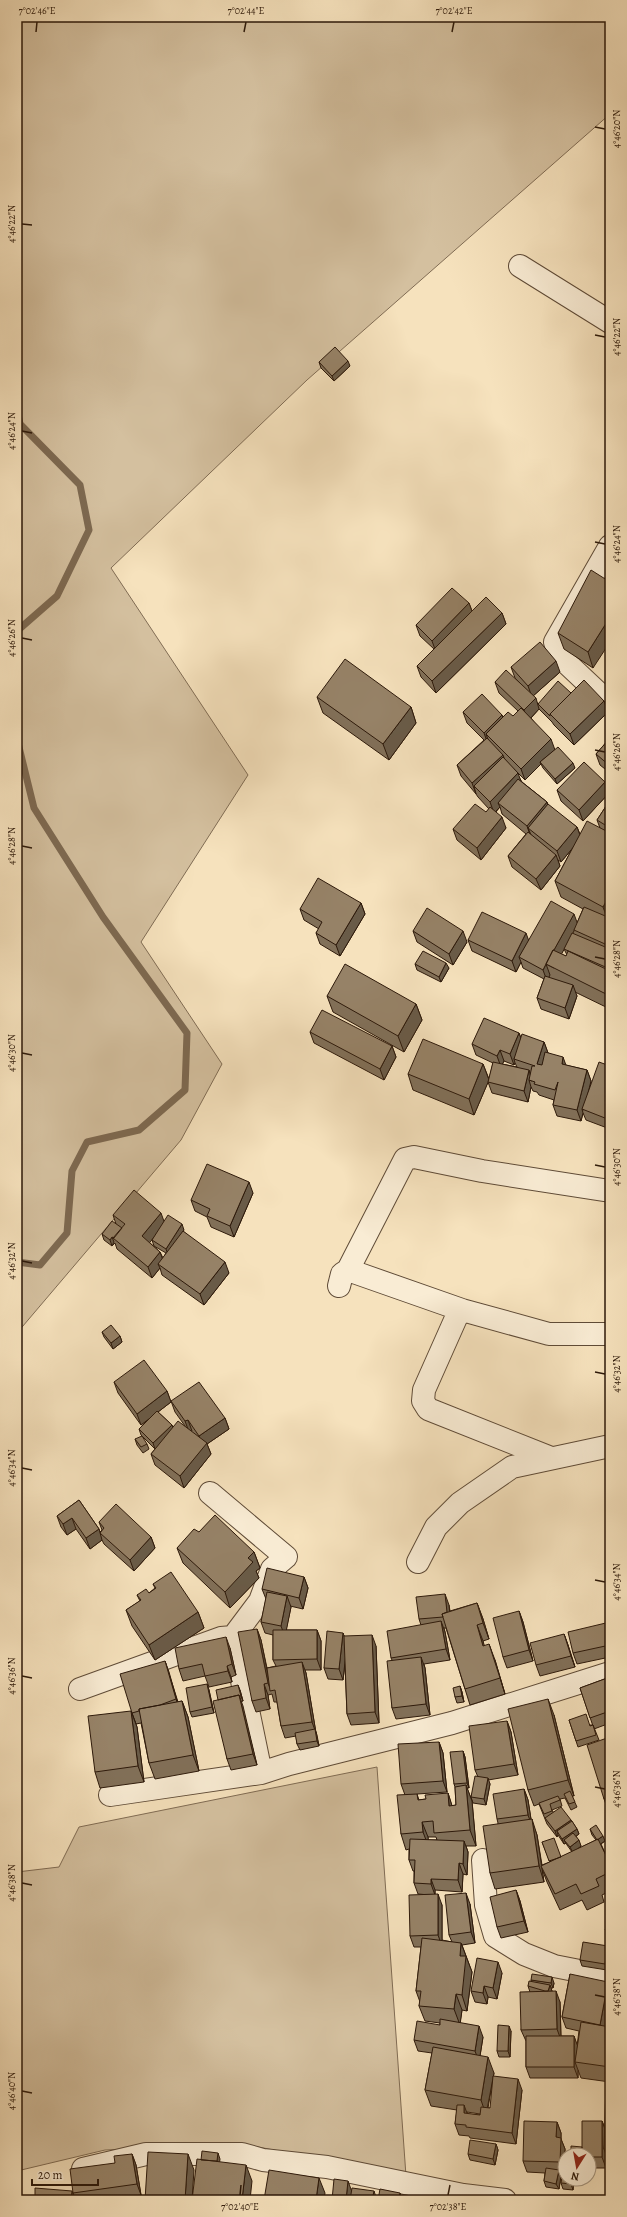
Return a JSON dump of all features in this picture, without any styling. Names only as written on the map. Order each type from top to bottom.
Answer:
[{"type":"street","points":[[520,266],[610,322]]},
{"type":"street","points":[[610,546],[555,642],[559,656],[610,704]]},
{"type":"street","points":[[610,1191],[482,1171],[414,1157],[405,1159],[343,1278],[549,1334],[610,1334]]},
{"type":"street","points":[[462,1310],[456,1318],[424,1390],[423,1401],[428,1409],[550,1458]]},
{"type":"street","points":[[418,1562],[436,1527],[460,1503],[512,1466],[610,1446]]},
{"type":"street","points":[[80,1689],[221,1638],[233,1637],[260,1601],[272,1569],[286,1557],[210,1493]]},
{"type":"street","points":[[233,1637],[261,1773]]},
{"type":"street","points":[[110,1795],[261,1773],[289,1764],[452,1723],[610,1673]]},
{"type":"street","points":[[483,1860],[486,1905],[495,1936],[524,1954],[554,1966],[610,1977]]},
{"type":"street","points":[[83,2169],[146,2154],[242,2154],[263,2160],[327,2167],[463,2195],[505,2200]]},
{"type":"shaded area","points":[[17,17],[610,17],[610,114],[307,380],[111,568],[248,775],[141,942],[222,1064],[181,1140],[17,1333],[17,413],[19,419],[17,405]]},
{"type":"shaded area","points":[[377,1767],[406,2176],[243,2144],[105,2150],[17,2171],[17,1872],[59,1867],[79,1827]]},
{"type":"building","points":[[335,347],[348,361],[332,376],[319,362]]},
{"type":"building","points":[[591,570],[610,582],[610,617],[588,652],[558,633]]},
{"type":"building","points":[[452,588],[469,603],[432,641],[416,625]]},
{"type":"building","points":[[486,597],[502,613],[432,681],[417,666]]},
{"type":"building","points":[[540,642],[556,661],[528,686],[511,667]]},
{"type":"building","points":[[345,659],[411,707],[383,744],[317,697]]},
{"type":"building","points":[[506,670],[536,698],[524,710],[495,682]]},
{"type":"building","points":[[584,680],[604,701],[570,734],[550,714]]},
{"type":"building","points":[[558,681],[571,693],[550,714],[550,716],[538,704]]},
{"type":"building","points":[[482,694],[502,715],[484,733],[463,712]]},
{"type":"building","points":[[521,708],[551,739],[521,769],[486,734],[508,712],[513,716]]},
{"type":"building","points":[[487,738],[503,755],[472,783],[457,765]]},
{"type":"building","points":[[610,738],[610,766],[596,754]]},
{"type":"building","points":[[558,747],[573,763],[555,779],[540,762]]},
{"type":"building","points":[[503,757],[518,773],[490,802],[474,786]]},
{"type":"building","points":[[584,762],[605,782],[579,810],[557,790]]},
{"type":"building","points":[[518,779],[547,802],[527,826],[498,803]]},
{"type":"building","points":[[610,800],[610,828],[597,820]]},
{"type":"building","points":[[475,804],[486,812],[490,807],[502,817],[477,848],[453,829]]},
{"type":"building","points":[[548,804],[577,827],[557,851],[528,828]]},
{"type":"building","points":[[587,821],[610,833],[610,894],[603,907],[555,881]]},
{"type":"building","points":[[528,832],[556,855],[536,879],[508,856]]},
{"type":"building","points":[[318,878],[361,903],[336,945],[316,933],[322,922],[300,909]]},
{"type":"building","points":[[551,901],[574,914],[543,970],[519,957]]},
{"type":"building","points":[[584,907],[610,918],[610,933],[605,944],[574,930]]},
{"type":"building","points":[[427,908],[463,931],[449,954],[413,931]]},
{"type":"building","points":[[482,912],[526,933],[512,961],[468,940]]},
{"type":"building","points":[[572,933],[610,949],[610,969],[564,949]]},
{"type":"building","points":[[553,950],[566,956],[568,951],[610,971],[610,996],[546,964]]},
{"type":"building","points":[[423,951],[446,963],[439,977],[415,964]]},
{"type":"building","points":[[345,964],[416,1004],[398,1036],[327,996]]},
{"type":"building","points":[[545,976],[573,985],[565,1008],[537,998]]},
{"type":"building","points":[[322,1010],[392,1046],[380,1069],[310,1032]]},
{"type":"building","points":[[484,1018],[519,1033],[510,1054],[500,1050],[497,1056],[472,1044]]},
{"type":"building","points":[[522,1034],[544,1042],[537,1064],[542,1065],[545,1052],[563,1057],[562,1064],[587,1070],[577,1110],[553,1105],[558,1082],[555,1090],[534,1084],[535,1082],[529,1080],[532,1066],[535,1066],[514,1059]]},
{"type":"building","points":[[423,1039],[483,1064],[469,1099],[408,1074]]},
{"type":"building","points":[[493,1062],[529,1070],[524,1091],[488,1082]]},
{"type":"building","points":[[599,1062],[610,1066],[610,1120],[582,1109]]},
{"type":"building","points":[[207,1164],[249,1182],[230,1226],[207,1216],[210,1209],[191,1200]]},
{"type":"building","points":[[134,1190],[161,1213],[142,1236],[160,1252],[148,1267],[113,1238],[125,1224],[113,1215]]},
{"type":"building","points":[[168,1215],[182,1224],[166,1249],[152,1240]]},
{"type":"building","points":[[112,1221],[122,1228],[114,1238],[112,1237],[110,1240],[102,1234]]},
{"type":"building","points":[[183,1231],[225,1262],[200,1294],[158,1264]]},
{"type":"building","points":[[111,1325],[120,1336],[111,1343],[102,1332]]},
{"type":"building","points":[[144,1360],[167,1391],[137,1414],[114,1382]]},
{"type":"building","points":[[199,1382],[225,1418],[199,1436],[188,1420],[185,1421],[171,1401]]},
{"type":"building","points":[[157,1411],[172,1425],[153,1443],[139,1429]]},
{"type":"building","points":[[178,1421],[207,1443],[180,1476],[151,1454]]},
{"type":"building","points":[[142,1436],[147,1444],[141,1447],[135,1439]]},
{"type":"building","points":[[79,1500],[99,1529],[86,1538],[72,1518],[63,1524],[57,1516]]},
{"type":"building","points":[[116,1504],[151,1537],[130,1560],[100,1533],[104,1528],[99,1522]]},
{"type":"building","points":[[215,1515],[254,1552],[248,1558],[253,1562],[225,1592],[177,1548],[194,1529],[199,1532]]},
{"type":"building","points":[[267,1568],[304,1577],[299,1598],[262,1589]]},
{"type":"building","points":[[171,1572],[198,1612],[149,1645],[126,1610],[141,1600],[137,1595],[146,1589],[149,1593],[156,1588],[153,1584]]},
{"type":"building","points":[[267,1592],[287,1596],[281,1626],[261,1622]]},
{"type":"building","points":[[445,1594],[447,1612],[442,1614],[443,1617],[419,1619],[416,1597]]},
{"type":"building","points":[[477,1603],[483,1623],[477,1625],[483,1646],[489,1644],[500,1678],[465,1689],[442,1614]]},
{"type":"building","points":[[519,1611],[529,1650],[503,1657],[493,1618]]},
{"type":"building","points":[[441,1621],[446,1649],[391,1658],[387,1631]]},
{"type":"building","points":[[610,1622],[610,1645],[573,1653],[568,1632]]},
{"type":"building","points":[[257,1629],[268,1683],[264,1684],[266,1698],[252,1701],[238,1632]]},
{"type":"building","points":[[273,1630],[317,1630],[317,1659],[273,1660]]},
{"type":"building","points":[[327,1631],[343,1633],[339,1669],[324,1668]]},
{"type":"building","points":[[564,1634],[571,1656],[536,1665],[530,1643]]},
{"type":"building","points":[[372,1635],[375,1712],[347,1714],[344,1636]]},
{"type":"building","points":[[226,1637],[232,1664],[227,1666],[228,1671],[205,1676],[202,1664],[179,1669],[175,1648]]},
{"type":"building","points":[[421,1657],[426,1704],[392,1708],[387,1661]]},
{"type":"building","points":[[165,1661],[176,1699],[160,1705],[139,1709],[139,1711],[132,1713],[120,1674]]},
{"type":"building","points":[[302,1662],[312,1722],[281,1726],[275,1690],[270,1691],[267,1668]]},
{"type":"building","points":[[610,1677],[610,1711],[590,1718],[580,1688]]},
{"type":"building","points":[[207,1684],[212,1707],[190,1712],[186,1688]]},
{"type":"building","points":[[238,1685],[241,1696],[239,1695],[218,1700],[216,1690]]},
{"type":"building","points":[[460,1686],[462,1696],[455,1697],[453,1688]]},
{"type":"building","points":[[239,1695],[253,1754],[227,1759],[213,1701]]},
{"type":"building","points":[[548,1699],[568,1780],[528,1790],[508,1709]]},
{"type":"building","points":[[182,1701],[193,1755],[149,1763],[139,1709]]},
{"type":"building","points":[[131,1711],[138,1766],[95,1772],[88,1716]]},
{"type":"building","points":[[586,1714],[590,1726],[593,1725],[596,1735],[576,1741],[569,1720]]},
{"type":"building","points":[[507,1721],[514,1764],[475,1770],[469,1726]]},
{"type":"building","points":[[315,1729],[317,1741],[297,1744],[295,1733]]},
{"type":"building","points":[[610,1737],[610,1797],[604,1799],[587,1745]]},
{"type":"building","points":[[439,1742],[443,1781],[401,1784],[398,1744]]},
{"type":"building","points":[[463,1751],[467,1783],[454,1784],[450,1752]]},
{"type":"building","points":[[475,1776],[488,1778],[484,1799],[471,1797]]},
{"type":"building","points":[[466,1785],[470,1830],[434,1833],[433,1821],[422,1822],[423,1832],[401,1834],[397,1795],[417,1794],[418,1800],[426,1799],[425,1795],[448,1793],[449,1806],[456,1805],[455,1787]]},
{"type":"building","points":[[524,1789],[528,1815],[497,1819],[493,1794]]},
{"type":"building","points":[[570,1791],[575,1802],[569,1804],[564,1794]]},
{"type":"building","points":[[558,1796],[560,1800],[550,1804],[552,1811],[544,1814],[539,1803]]},
{"type":"building","points":[[561,1807],[571,1820],[555,1831],[545,1818]]},
{"type":"building","points":[[532,1819],[539,1866],[490,1873],[483,1826]]},
{"type":"building","points":[[572,1821],[577,1829],[562,1839],[557,1831]]},
{"type":"building","points":[[596,1825],[603,1836],[597,1840],[590,1829]]},
{"type":"building","points":[[573,1833],[579,1840],[570,1847],[564,1840]]},
{"type":"building","points":[[554,1838],[561,1857],[549,1861],[542,1842]]},
{"type":"building","points":[[410,1839],[464,1841],[463,1864],[459,1863],[458,1880],[431,1879],[431,1884],[414,1883],[415,1860],[409,1860]]},
{"type":"building","points":[[598,1839],[610,1864],[610,1872],[596,1879],[599,1886],[581,1894],[576,1884],[555,1894],[541,1866]]},
{"type":"building","points":[[516,1890],[524,1921],[497,1927],[490,1897]]},
{"type":"building","points":[[466,1893],[471,1932],[449,1935],[445,1895]]},
{"type":"building","points":[[438,1894],[438,1935],[410,1936],[409,1895]]},
{"type":"building","points":[[610,1927],[610,1940],[605,1929]]},
{"type":"building","points":[[422,1938],[461,1943],[460,1956],[466,1956],[462,1995],[456,1994],[454,2009],[419,2006],[421,1991],[416,1991]]},
{"type":"building","points":[[583,1942],[608,1946],[605,1964],[580,1960]]},
{"type":"building","points":[[477,1958],[498,1962],[493,1988],[484,1986],[483,1993],[471,1991]]},
{"type":"building","points":[[532,1974],[552,1977],[551,1983],[531,1980]]},
{"type":"building","points":[[570,1974],[608,1982],[600,2025],[562,2017]]},
{"type":"building","points":[[529,1981],[550,1985],[548,1991],[528,1986]]},
{"type":"building","points":[[556,1991],[557,2029],[521,2030],[520,1992]]},
{"type":"building","points":[[440,2019],[479,2026],[475,2051],[414,2040],[417,2021],[440,2025]]},
{"type":"building","points":[[581,2022],[610,2027],[610,2067],[575,2062]]},
{"type":"building","points":[[498,2025],[509,2026],[508,2051],[497,2051]]},
{"type":"building","points":[[526,2036],[574,2036],[574,2067],[526,2067]]},
{"type":"building","points":[[433,2047],[488,2057],[481,2100],[425,2090]]},
{"type":"building","points":[[493,2076],[518,2079],[512,2133],[466,2127],[466,2125],[455,2124],[457,2105],[464,2105],[464,2113],[480,2115],[481,2107],[490,2108]]},
{"type":"building","points":[[606,2083],[610,2083],[610,2150],[604,2149]]},
{"type":"building","points":[[524,2121],[557,2122],[556,2137],[561,2138],[561,2147],[557,2147],[557,2162],[523,2161]]},
{"type":"building","points":[[582,2121],[602,2121],[602,2157],[597,2157],[597,2147],[582,2147]]},
{"type":"building","points":[[470,2140],[496,2144],[493,2159],[468,2154]]},
{"type":"building","points":[[202,2151],[218,2153],[217,2161],[201,2160]]},
{"type":"building","points":[[148,2152],[188,2154],[185,2200],[145,2200]]},
{"type":"building","points":[[132,2154],[137,2184],[73,2193],[70,2169],[115,2163],[114,2156]]},
{"type":"building","points":[[197,2159],[246,2165],[242,2200],[192,2200]]},
{"type":"building","points":[[546,2168],[557,2170],[556,2184],[544,2181]]},
{"type":"building","points":[[269,2170],[319,2178],[316,2200],[264,2200]]},
{"type":"building","points":[[334,2179],[348,2181],[346,2200],[332,2200]]},
{"type":"building","points":[[35,2188],[72,2191],[71,2200],[35,2200]]},
{"type":"building","points":[[352,2188],[374,2191],[372,2200],[350,2200]]},
{"type":"building","points":[[380,2189],[400,2193],[398,2200],[378,2200]]},
{"type":"building","points":[[421,2197],[435,2200],[421,2200]]},
{"type":"waterway","points":[[17,410],[20,424],[80,485],[89,530],[57,596],[17,631]]},
{"type":"waterway","points":[[17,739],[34,808],[103,917],[187,1033],[185,1090],[139,1130],[87,1142],[72,1171],[67,1233],[40,1265],[17,1262]]}]
